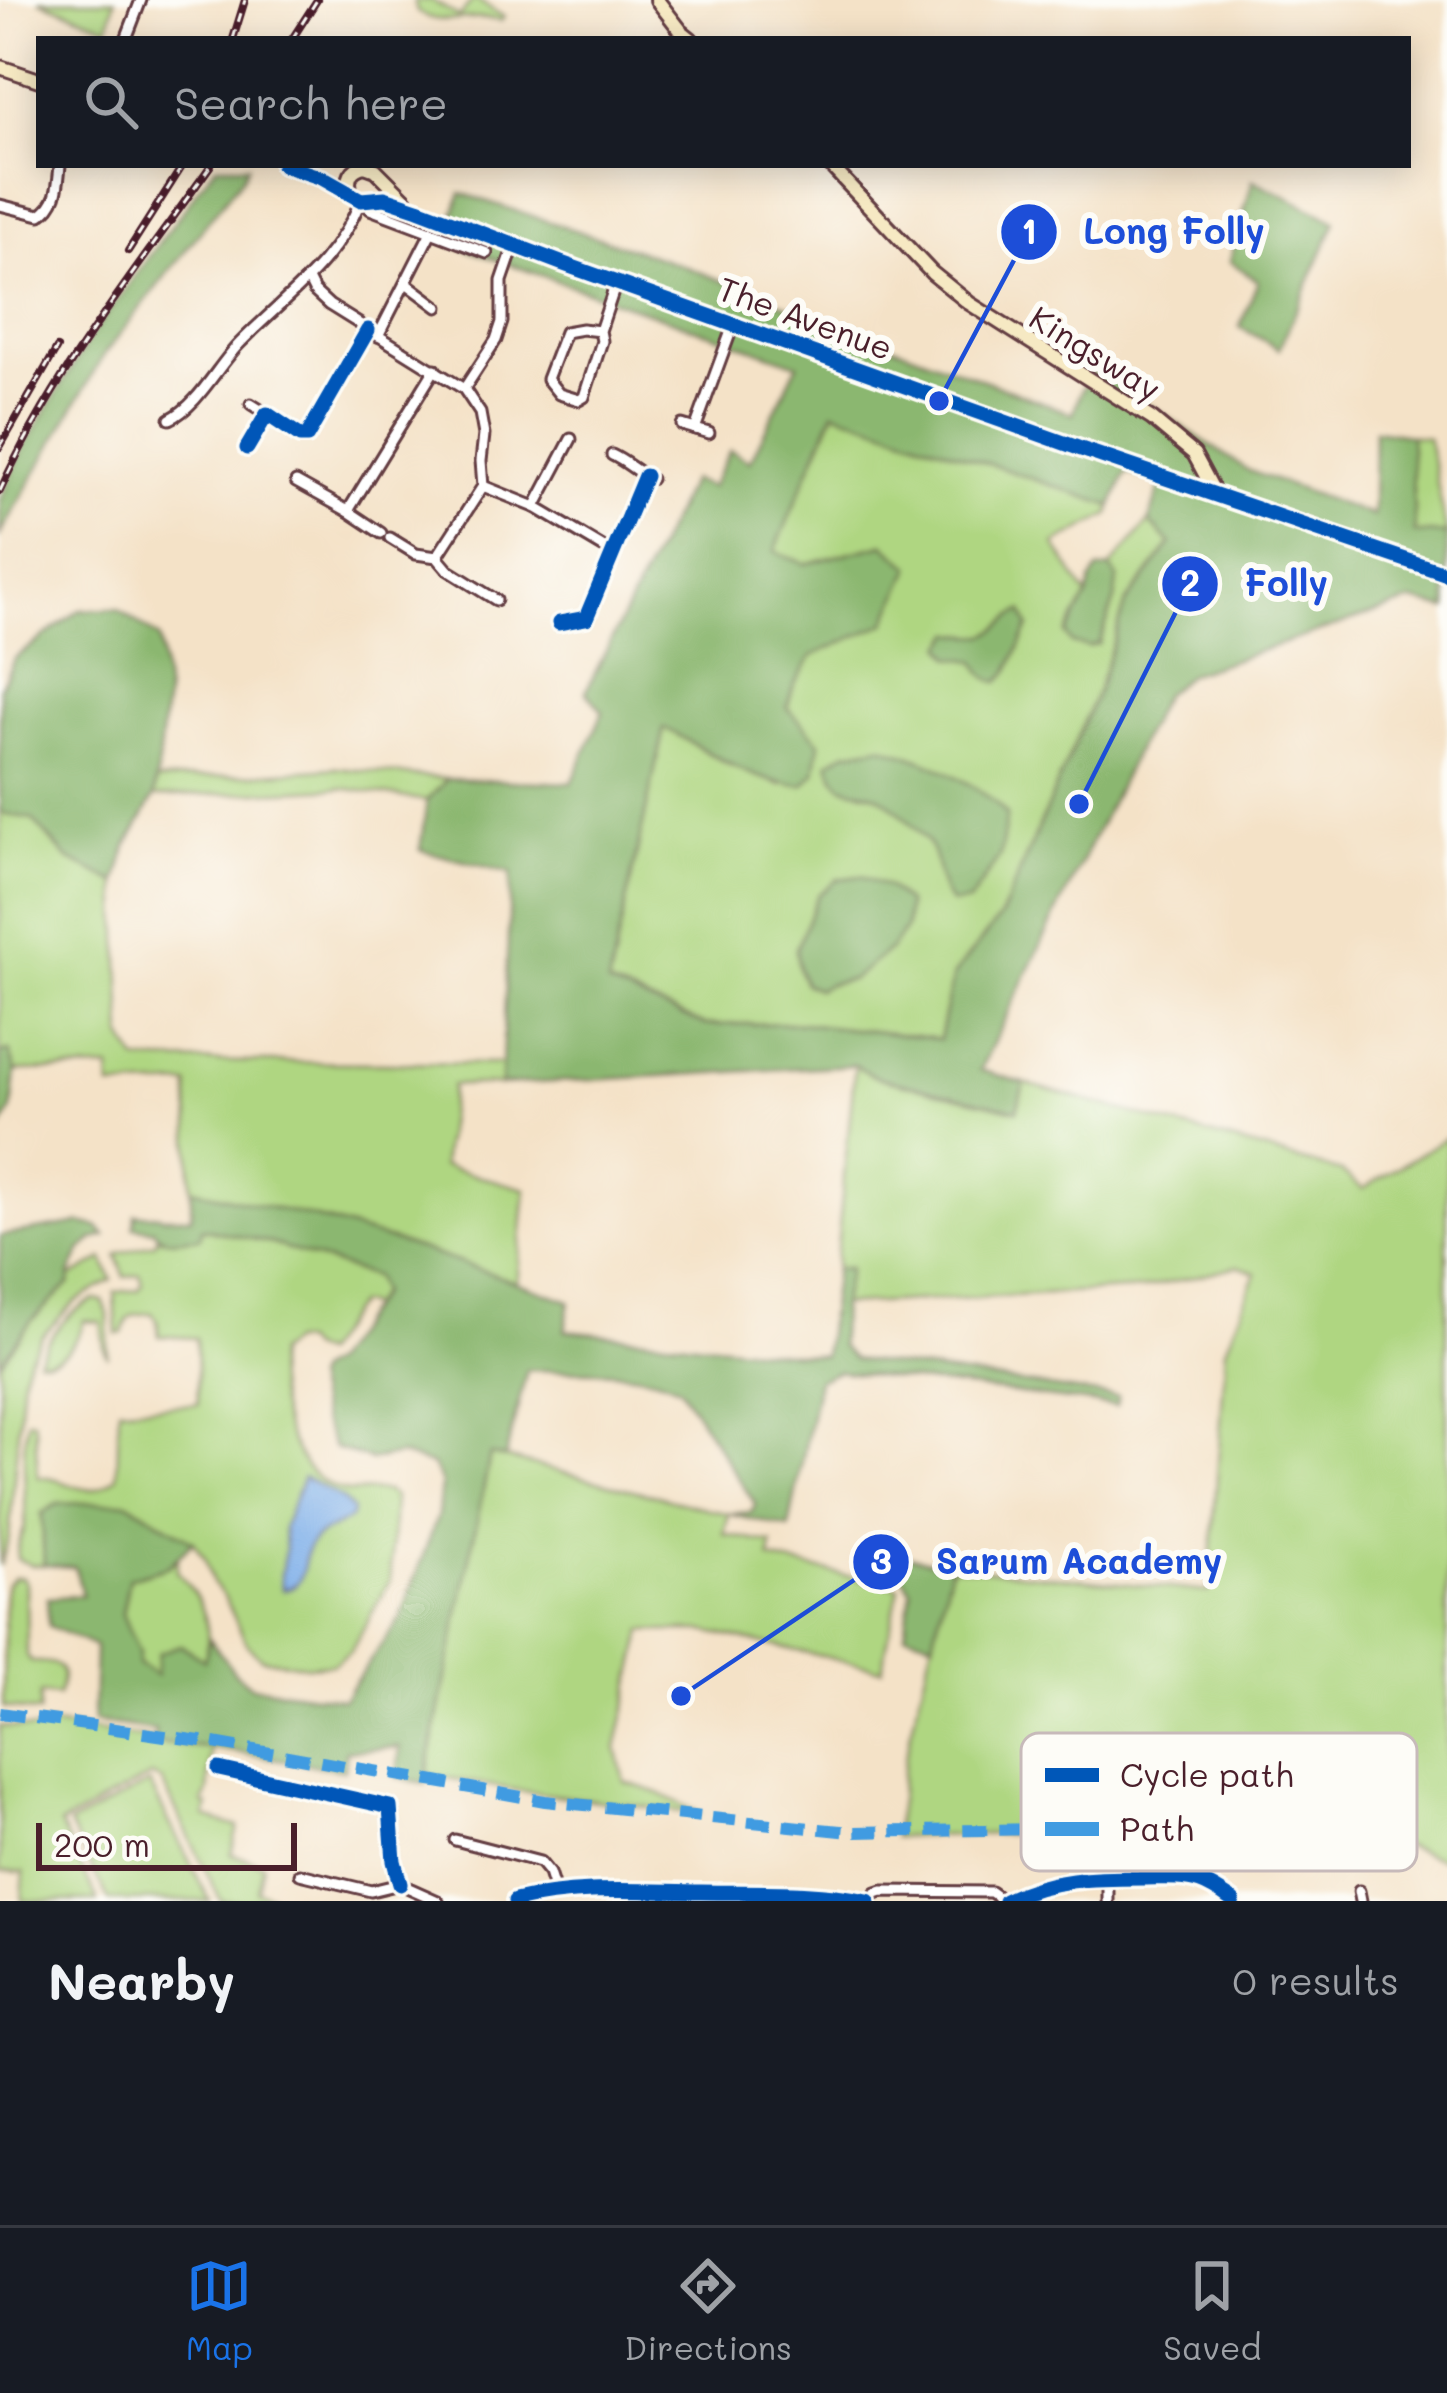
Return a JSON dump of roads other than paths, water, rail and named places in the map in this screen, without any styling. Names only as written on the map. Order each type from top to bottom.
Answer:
[{"type":"street","points":[[127,36],[141,0]]},
{"type":"street","points":[[657,0],[687,36]]},
{"type":"street","points":[[0,67],[36,79]]},
{"type":"street","points":[[0,205],[40,215],[50,208],[57,192],[60,168]]},
{"type":"street","name":"The Avenue","points":[[292,168],[364,200],[418,209],[1447,574]]},
{"type":"street","name":"The Avenue","points":[[322,178],[351,175],[360,168]]},
{"type":"street","name":"The Avenue","points":[[370,168],[418,209]]},
{"type":"street","name":"Kingsway","points":[[833,168],[932,273],[969,303],[1152,419],[1194,454],[1216,495]]},
{"type":"street","points":[[351,175],[348,180],[364,200],[487,253]]},
{"type":"street","points":[[170,419],[187,409],[242,340],[309,280],[349,229],[364,200],[383,187],[381,176]]},
{"type":"street","points":[[251,404],[307,436],[406,283],[431,232]]},
{"type":"street","points":[[464,389],[496,340],[502,322],[502,280],[514,246]]},
{"type":"street","points":[[309,280],[329,305],[464,389],[480,412],[483,486],[437,557]]},
{"type":"street","points":[[406,283],[438,307]]},
{"type":"street","points":[[601,331],[566,332],[547,379],[564,397],[584,397],[616,283]]},
{"type":"street","points":[[695,429],[734,323]]},
{"type":"street","points":[[348,512],[434,370]]},
{"type":"street","points":[[247,448],[267,414]]},
{"type":"street","points":[[682,425],[709,434]]},
{"type":"street","points":[[535,507],[571,439]]},
{"type":"street","points":[[586,618],[611,551],[648,477],[613,455]]},
{"type":"street","points":[[296,482],[416,554],[437,557],[448,570],[496,600]]},
{"type":"street","points":[[483,486],[535,507],[611,551]]},
{"type":"street","points":[[559,623],[586,618],[599,624]]},
{"type":"street","points":[[219,1769],[390,1807],[400,1884]]},
{"type":"street","points":[[455,1840],[540,1862],[555,1892]]},
{"type":"street","points":[[300,1874],[371,1891],[400,1884],[438,1901]]},
{"type":"street","points":[[515,1901],[591,1889],[733,1896],[812,1893],[868,1901],[882,1891],[991,1892],[1004,1901],[1058,1882],[1108,1878],[1186,1879],[1214,1888],[1233,1901]]},
{"type":"street","points":[[1108,1878],[1108,1901]]},
{"type":"water","points":[[303,1477],[342,1499],[352,1510],[351,1517],[310,1544],[300,1578],[282,1589],[283,1527]]},
{"type":"railway","points":[[234,36],[245,0]]},
{"type":"railway","points":[[294,36],[317,0]]},
{"type":"railway","points":[[128,251],[181,168]]},
{"type":"railway","points":[[0,491],[71,364],[209,168]]},
{"type":"railway","points":[[0,447],[57,348]]},
{"type":"place","name":"Long Folly","points":[[939,401]]},
{"type":"place","name":"Folly","points":[[1079,804]]},
{"type":"place","name":"Sarum Academy","points":[[681,1696]]}]
